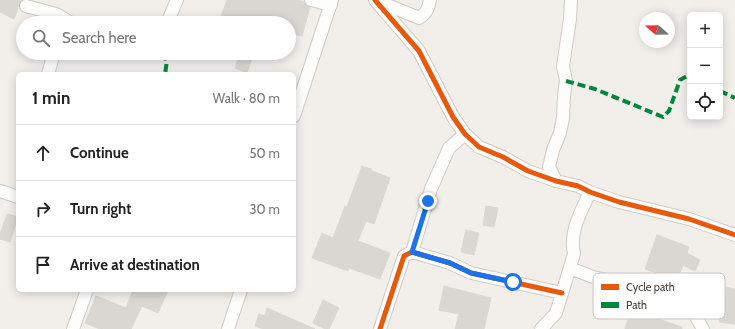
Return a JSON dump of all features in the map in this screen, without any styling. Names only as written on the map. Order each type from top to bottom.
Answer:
[{"type":"street","points":[[296,110],[332,3],[311,0]]},
{"type":"street","points":[[376,1],[419,18],[425,15],[430,5],[430,0]]},
{"type":"street","points":[[556,181],[549,167],[553,150],[560,133],[563,118],[566,81],[564,66],[572,0]]},
{"type":"street","points":[[170,16],[176,1]]},
{"type":"street","points":[[376,1],[419,51],[453,117],[465,134],[478,147],[503,157],[528,171],[556,181],[578,186],[590,192],[619,202],[689,219],[735,235]]},
{"type":"street","points":[[26,6],[59,16]]},
{"type":"street","points":[[49,72],[52,60]]},
{"type":"street","points":[[412,252],[432,189],[449,148],[465,134]]},
{"type":"street","points":[[0,191],[16,196]]},
{"type":"street","points":[[541,329],[556,313],[574,254],[572,235],[579,215],[590,192]]},
{"type":"street","points":[[380,329],[404,256],[412,252],[450,263],[471,273],[562,293]]},
{"type":"street","points":[[570,268],[593,277]]},
{"type":"street","points":[[73,329],[86,292]]},
{"type":"street","points":[[228,329],[240,292]]},
{"type":"street","points":[[698,319],[704,329]]},
{"type":"building","points":[[0,0],[21,0],[14,19],[0,12]]},
{"type":"building","points":[[227,0],[296,0],[304,2],[306,6],[310,7],[302,36],[296,35],[296,16],[221,16]]},
{"type":"building","points":[[238,60],[251,60],[247,72],[235,68]]},
{"type":"building","points":[[362,166],[390,178],[374,224],[366,221],[358,241],[390,253],[380,279],[349,268],[348,271],[312,258],[322,233],[333,238],[345,206],[347,207]]},
{"type":"building","points":[[486,206],[498,208],[494,227],[483,225]]},
{"type":"building","points":[[7,214],[16,216],[16,223],[10,242],[0,239],[0,234]]},
{"type":"building","points":[[466,230],[479,233],[474,255],[461,252]]},
{"type":"building","points":[[657,235],[689,247],[687,253],[700,260],[695,271],[683,265],[680,273],[657,273],[645,269]]},
{"type":"building","points":[[444,286],[491,298],[484,329],[455,329],[459,314],[439,310]]},
{"type":"building","points":[[725,287],[735,289],[735,324],[719,322],[720,319],[725,319]]},
{"type":"building","points":[[132,292],[167,292],[158,313],[142,306],[131,329],[100,329],[85,323],[96,296],[126,308]]},
{"type":"building","points":[[323,300],[339,308],[329,329],[325,329],[313,323]]},
{"type":"building","points":[[267,308],[315,329],[263,329],[255,326],[259,314],[265,316]]},
{"type":"building","points":[[628,319],[658,319],[682,327],[682,329],[625,329]]},
{"type":"marked path","points":[[165,72],[166,60]]},
{"type":"marked path","points":[[566,81],[595,89],[663,117],[669,111],[680,80],[687,76]]},
{"type":"marked path","points":[[723,92],[735,98]]},
{"type":"cycle path","points":[[375,0],[419,51],[453,117],[465,134],[479,147],[503,157],[528,171],[556,181],[578,186],[590,192],[619,202],[689,219],[735,235]]},
{"type":"cycle path","points":[[380,329],[404,256],[412,252],[450,263],[471,273],[562,293]]},
{"type":"route","points":[[428,201],[412,252],[450,263],[471,273],[513,282]]}]
